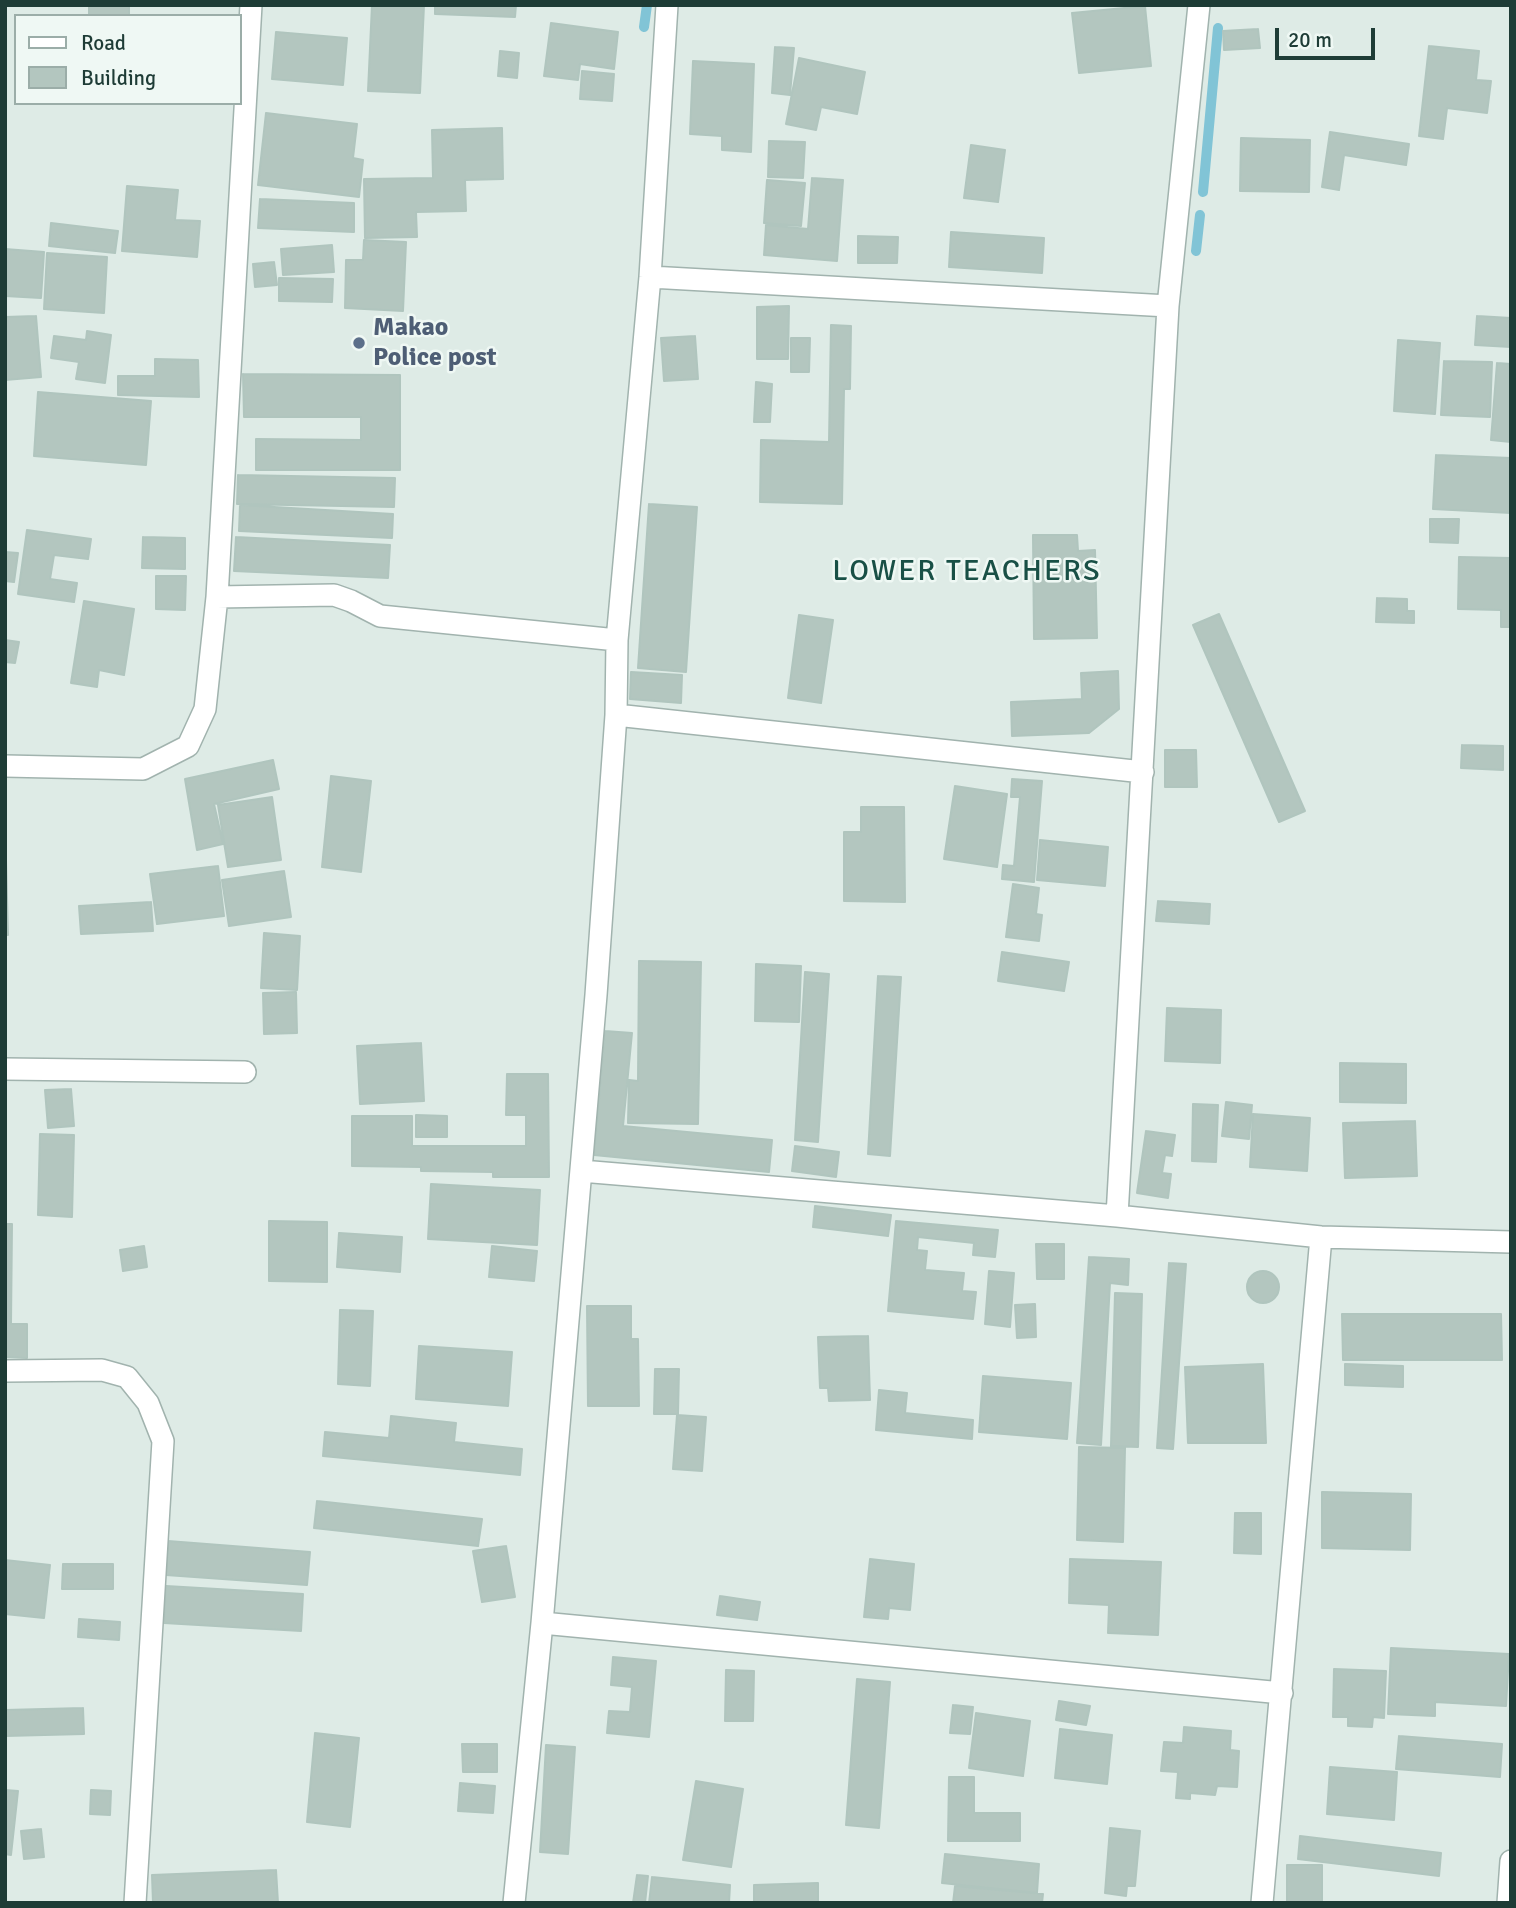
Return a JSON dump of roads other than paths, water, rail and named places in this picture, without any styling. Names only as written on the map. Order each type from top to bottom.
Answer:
[{"type":"street","points":[[5,766],[143,769],[188,746],[205,709],[217,597],[251,5]]},
{"type":"street","points":[[514,1903],[542,1623],[581,1171],[616,715],[617,640],[650,277],[667,5]]},
{"type":"street","points":[[1117,1216],[1168,306],[1199,5]]},
{"type":"street","points":[[650,277],[1168,306]]},
{"type":"street","points":[[217,597],[334,595],[380,616],[617,640]]},
{"type":"street","points":[[616,715],[1143,772]]},
{"type":"street","points":[[5,1069],[245,1072]]},
{"type":"street","points":[[581,1171],[1117,1216],[1321,1237],[1511,1242]]},
{"type":"street","points":[[1262,1903],[1321,1237]]},
{"type":"street","points":[[5,1371],[102,1370],[127,1377],[148,1403],[163,1441],[135,1903]]},
{"type":"street","points":[[542,1623],[1282,1693]]},
{"type":"street","points":[[1508,1903],[1511,1861]]},
{"type":"waterway","points":[[644,27],[647,5]]},
{"type":"waterway","points":[[1203,192],[1218,28]]},
{"type":"waterway","points":[[1196,251],[1200,215]]},
{"type":"place","name":"Makao Police post","points":[[359,343]]},
{"type":"district","name":"LOWER TEACHERS","points":[[967,572]]}]
